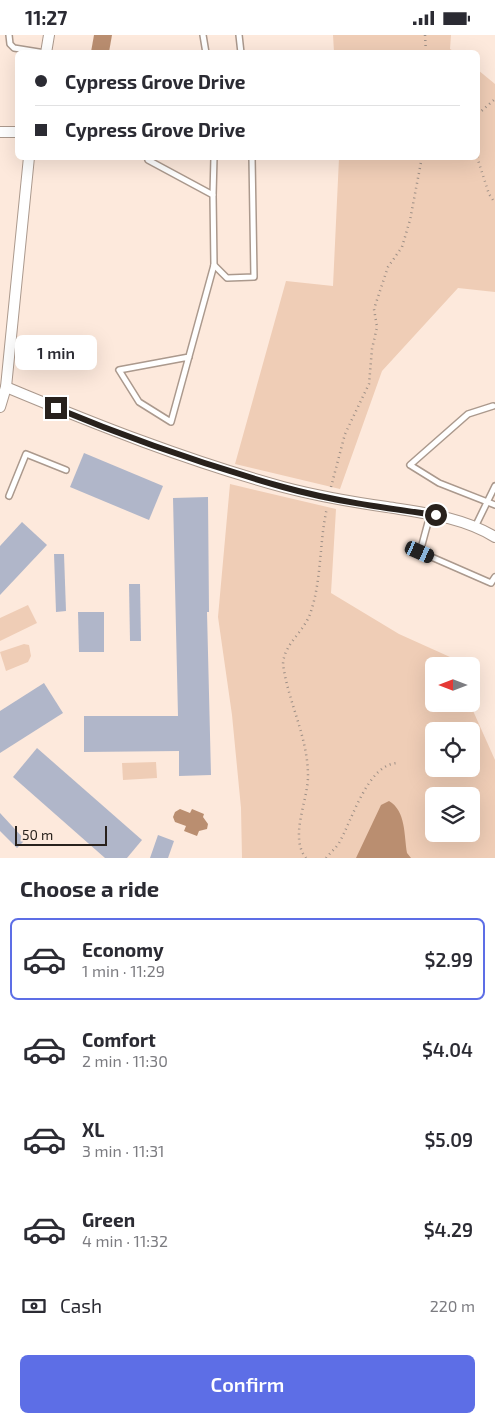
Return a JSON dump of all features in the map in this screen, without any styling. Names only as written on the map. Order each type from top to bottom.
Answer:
[{"type":"street","points":[[46,50],[49,35]]},
{"type":"street","points":[[0,132],[15,132]]},
{"type":"street","points":[[0,407],[6,387],[4,371],[29,160]]},
{"type":"street","points":[[6,387],[124,436],[283,487],[330,498],[430,514],[476,525],[495,537]]},
{"type":"lane","points":[[10,35],[10,44],[14,48],[27,50]]},
{"type":"lane","points":[[203,35],[206,50]]},
{"type":"lane","points":[[239,35],[241,50]]},
{"type":"lane","points":[[148,160],[213,195]]},
{"type":"lane","points":[[189,357],[119,370],[139,402],[172,422],[214,265],[214,160]]},
{"type":"lane","points":[[214,265],[227,278],[254,277],[252,160]]},
{"type":"lane","points":[[494,408],[468,414],[410,465],[439,483],[495,505]]},
{"type":"lane","points":[[8,497],[26,454],[66,470]]},
{"type":"lane","points":[[476,525],[495,486]]},
{"type":"lane","points":[[430,514],[420,552],[491,583],[495,577]]},
{"type":"path","points":[[425,35],[426,50]]},
{"type":"path","points":[[480,112],[495,99]]},
{"type":"path","points":[[306,858],[299,837],[308,776],[306,754],[301,729],[284,671],[283,659],[287,648],[304,627],[310,614],[317,581],[333,473],[345,434],[369,384],[372,349],[377,327],[374,309],[388,267],[402,247],[410,220],[421,160]]},
{"type":"path","points":[[478,160],[489,194],[495,203]]},
{"type":"path","points":[[326,858],[338,844],[364,792],[378,772],[393,763],[399,763]]},
{"type":"shaded area","points":[[94,35],[112,35],[109,50],[91,50]]},
{"type":"shaded area","points":[[333,35],[451,35],[450,49],[452,50],[334,50]]},
{"type":"shaded area","points":[[480,72],[495,84],[495,292],[458,288],[382,371],[340,489],[235,464],[286,281],[333,286],[339,160],[480,160]]},
{"type":"shaded area","points":[[230,484],[336,509],[331,593],[399,634],[450,657],[425,657],[425,713],[474,713],[478,722],[425,722],[425,777],[480,777],[480,726],[495,760],[495,858],[242,858],[241,808],[232,715],[218,617]]},
{"type":"shaded area","points":[[28,605],[37,623],[0,641],[0,618]]},
{"type":"shaded area","points":[[24,644],[29,645],[31,656],[28,662],[6,671],[0,652]]},
{"type":"shaded area","points":[[156,762],[157,778],[123,780],[122,763]]},
{"type":"shaded area","points":[[389,801],[399,811],[407,853],[411,858],[356,858],[381,805]]},
{"type":"shaded area","points":[[180,809],[190,813],[192,809],[204,814],[203,817],[208,824],[207,829],[199,831],[197,836],[184,831],[186,826],[175,822],[173,817],[175,812]]},
{"type":"building","points":[[84,453],[163,486],[149,520],[70,487]]},
{"type":"building","points":[[208,497],[209,612],[207,612],[211,775],[179,776],[179,751],[84,752],[84,716],[178,716],[173,498]]},
{"type":"building","points":[[22,522],[47,545],[0,595],[0,546]]},
{"type":"building","points":[[54,554],[64,554],[66,611],[56,612]]},
{"type":"building","points":[[129,584],[140,584],[141,641],[130,641]]},
{"type":"building","points":[[78,612],[104,612],[104,652],[79,652]]},
{"type":"building","points":[[44,683],[63,713],[0,753],[0,711]]},
{"type":"building","points":[[37,748],[142,840],[127,858],[105,858],[13,777]]},
{"type":"building","points":[[0,813],[25,840],[17,848],[0,831]]},
{"type":"building","points":[[158,835],[174,841],[168,858],[150,858]]},
{"type":"route","points":[[56,408],[124,436],[283,487],[344,501],[436,515]]}]
